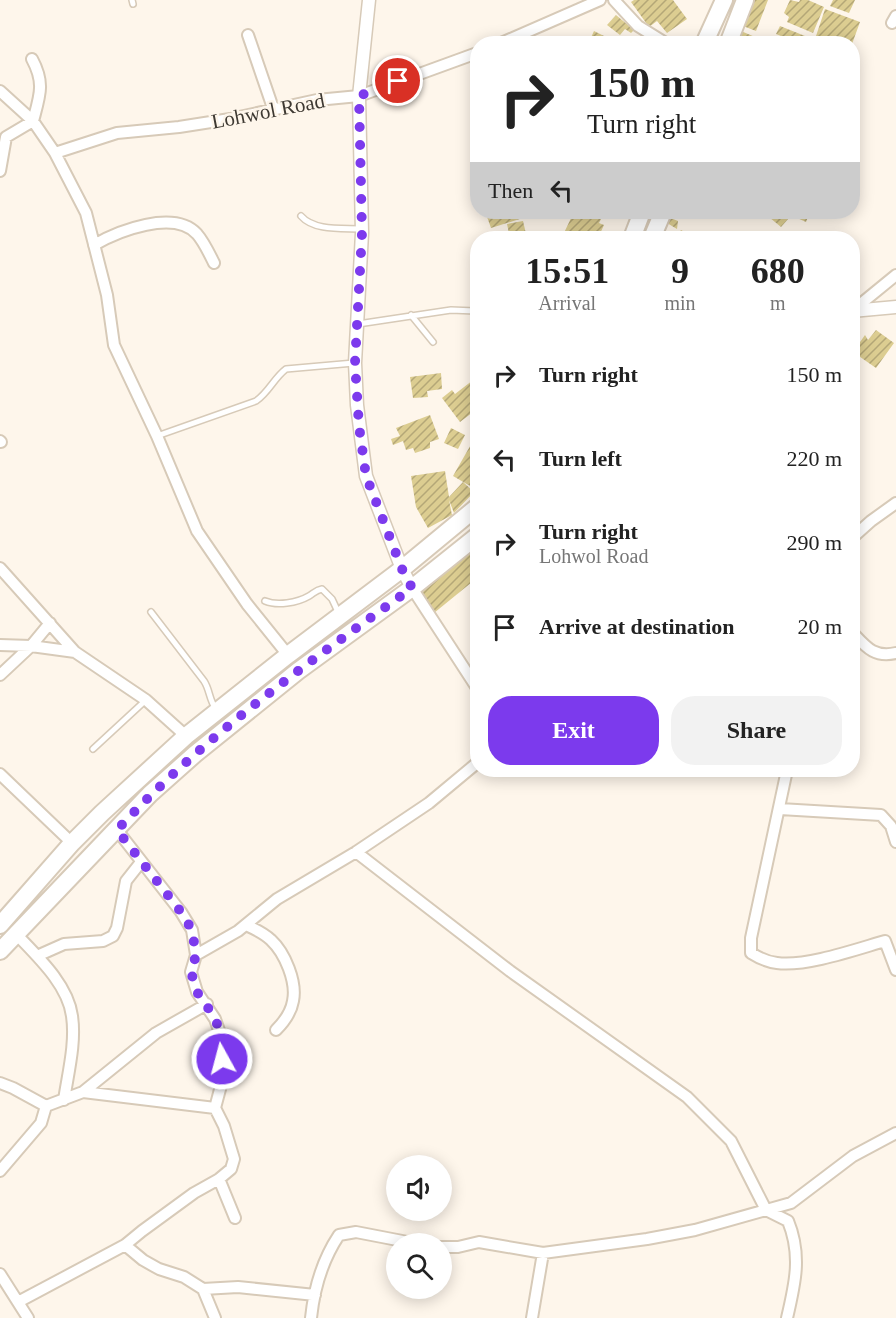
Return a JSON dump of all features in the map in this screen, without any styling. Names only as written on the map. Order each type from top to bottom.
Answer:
[{"type":"main road","points":[[708,36],[724,0]]},
{"type":"main road","points":[[731,36],[745,0]]},
{"type":"main road","points":[[0,925],[72,843],[186,736],[402,569],[470,513]]},
{"type":"main road","points":[[0,951],[18,935],[150,794],[195,754],[298,671],[412,588],[470,542]]},
{"type":"street","points":[[369,0],[359,96],[362,229],[355,363],[359,426],[366,476],[402,569],[470,677]]},
{"type":"street","points":[[517,36],[600,0]]},
{"type":"street","points":[[614,0],[638,26],[654,36]]},
{"type":"street","points":[[248,35],[273,108]]},
{"type":"street","name":"Lohwol Road","points":[[55,153],[117,133],[179,128],[317,100],[359,96],[470,55]]},
{"type":"street","points":[[0,171],[3,138],[33,121],[41,94],[40,74],[33,59]]},
{"type":"street","points":[[0,91],[33,121],[55,153],[86,213],[107,295],[114,345],[157,436],[197,531],[247,604],[288,655]]},
{"type":"street","points":[[94,245],[126,229],[147,224],[170,223],[188,227],[196,233],[213,263]]},
{"type":"street","points":[[860,304],[896,275]]},
{"type":"street","points":[[860,310],[896,307]]},
{"type":"street","points":[[860,530],[896,503]]},
{"type":"street","points":[[0,568],[75,652],[146,700],[186,736]]},
{"type":"street","points":[[0,675],[32,646],[50,623]]},
{"type":"street","points":[[860,640],[869,650],[885,656],[896,653]]},
{"type":"street","points":[[0,645],[32,646],[75,652]]},
{"type":"street","points":[[196,955],[246,924],[277,899],[356,852],[429,804],[470,770]]},
{"type":"street","points":[[0,774],[72,843]]},
{"type":"street","points":[[786,777],[751,938],[751,953],[762,959],[778,963],[801,962],[891,939],[896,970]]},
{"type":"street","points":[[780,809],[881,815],[891,826],[896,842]]},
{"type":"street","points":[[18,1302],[125,1245],[194,1193],[219,1179],[231,1169],[234,1159],[224,1126],[215,1108],[223,1078],[222,1039],[215,1018],[197,992],[191,972],[196,955],[192,930],[181,912],[117,830]]},
{"type":"street","points":[[356,852],[510,971],[687,1097],[730,1141],[766,1210],[788,1221],[795,1238],[796,1278],[787,1318]]},
{"type":"street","points":[[37,956],[64,944],[104,941],[113,936],[117,928],[126,881],[141,862]]},
{"type":"street","points":[[246,924],[270,939],[278,949],[287,965],[294,987],[294,1000],[290,1011],[285,1021],[276,1030]]},
{"type":"street","points":[[18,935],[59,982],[72,1014],[71,1047],[64,1100]]},
{"type":"street","points":[[46,1107],[83,1092],[156,1033],[207,1004]]},
{"type":"street","points":[[0,1083],[46,1107]]},
{"type":"street","points":[[83,1092],[215,1108]]},
{"type":"street","points":[[0,1171],[41,1123],[46,1107]]},
{"type":"street","points":[[452,1246],[479,1242],[543,1253],[695,1230],[791,1203],[853,1156],[896,1133]]},
{"type":"street","points":[[219,1179],[235,1218]]},
{"type":"street","points":[[311,1318],[327,1253],[339,1235],[356,1232],[386,1238]]},
{"type":"street","points":[[125,1245],[143,1260],[159,1269],[184,1277],[203,1289],[215,1318]]},
{"type":"street","points":[[532,1318],[543,1253]]},
{"type":"street","points":[[0,1274],[28,1318]]},
{"type":"street","points":[[203,1289],[238,1287],[315,1295]]},
{"type":"lane","points":[[301,216],[307,222],[324,226],[362,229]]},
{"type":"lane","points":[[357,324],[451,310],[470,312]]},
{"type":"lane","points":[[411,315],[433,342]]},
{"type":"lane","points":[[157,436],[256,401],[267,393],[286,369],[355,363]]},
{"type":"lane","points":[[265,600],[270,603],[289,603],[322,589],[332,599],[340,616]]},
{"type":"lane","points":[[151,612],[204,681],[208,687],[211,703],[217,711]]},
{"type":"lane","points":[[93,749],[146,700]]},
{"type":"building","points":[[634,0],[673,0],[687,19],[667,33],[657,21],[649,27],[631,2]]},
{"type":"building","points":[[753,0],[768,0],[756,31],[743,26]]},
{"type":"building","points":[[790,0],[799,2],[808,0],[824,7],[813,33],[787,22],[789,17],[784,13]]},
{"type":"building","points":[[833,0],[855,0],[849,13],[830,6]]},
{"type":"building","points":[[825,9],[860,22],[855,36],[816,36]]},
{"type":"building","points":[[616,15],[634,30],[631,33],[625,29],[620,35],[607,25]]},
{"type":"building","points":[[780,26],[805,36],[781,36],[776,34]]},
{"type":"building","points":[[594,31],[604,36],[592,36]]},
{"type":"building","points":[[741,31],[753,36],[739,36]]},
{"type":"building","points":[[488,219],[520,219],[491,228]]},
{"type":"building","points":[[571,219],[601,219],[599,223],[604,225],[601,231],[565,231]]},
{"type":"building","points":[[668,219],[678,221],[677,229],[667,223]]},
{"type":"building","points":[[771,219],[788,219],[781,227]]},
{"type":"building","points":[[523,221],[525,231],[508,231],[507,224]]},
{"type":"building","points":[[876,330],[894,343],[876,368],[860,357],[860,342],[865,335],[868,340]]},
{"type":"building","points":[[441,373],[442,389],[427,391],[428,397],[413,398],[410,377]]},
{"type":"building","points":[[470,382],[470,414],[460,422],[442,398],[452,390],[455,394]]},
{"type":"building","points":[[430,415],[439,439],[430,442],[430,448],[415,453],[413,448],[406,450],[403,441],[393,445],[391,439],[400,436],[396,428]]},
{"type":"building","points":[[451,428],[465,435],[458,449],[444,443]]},
{"type":"building","points":[[470,446],[470,486],[453,476]]},
{"type":"building","points":[[445,471],[449,497],[463,482],[470,488],[470,496],[454,513],[449,500],[452,515],[428,528],[416,507],[411,476]]},
{"type":"building","points":[[470,553],[470,584],[434,613],[418,590]]},
{"type":"route","points":[[222,1059],[222,1039],[215,1018],[197,992],[191,972],[196,955],[192,930],[181,912],[117,830],[150,794],[195,754],[298,671],[412,588],[402,569],[366,476],[359,426],[355,363],[362,233],[359,96],[398,81]]}]
